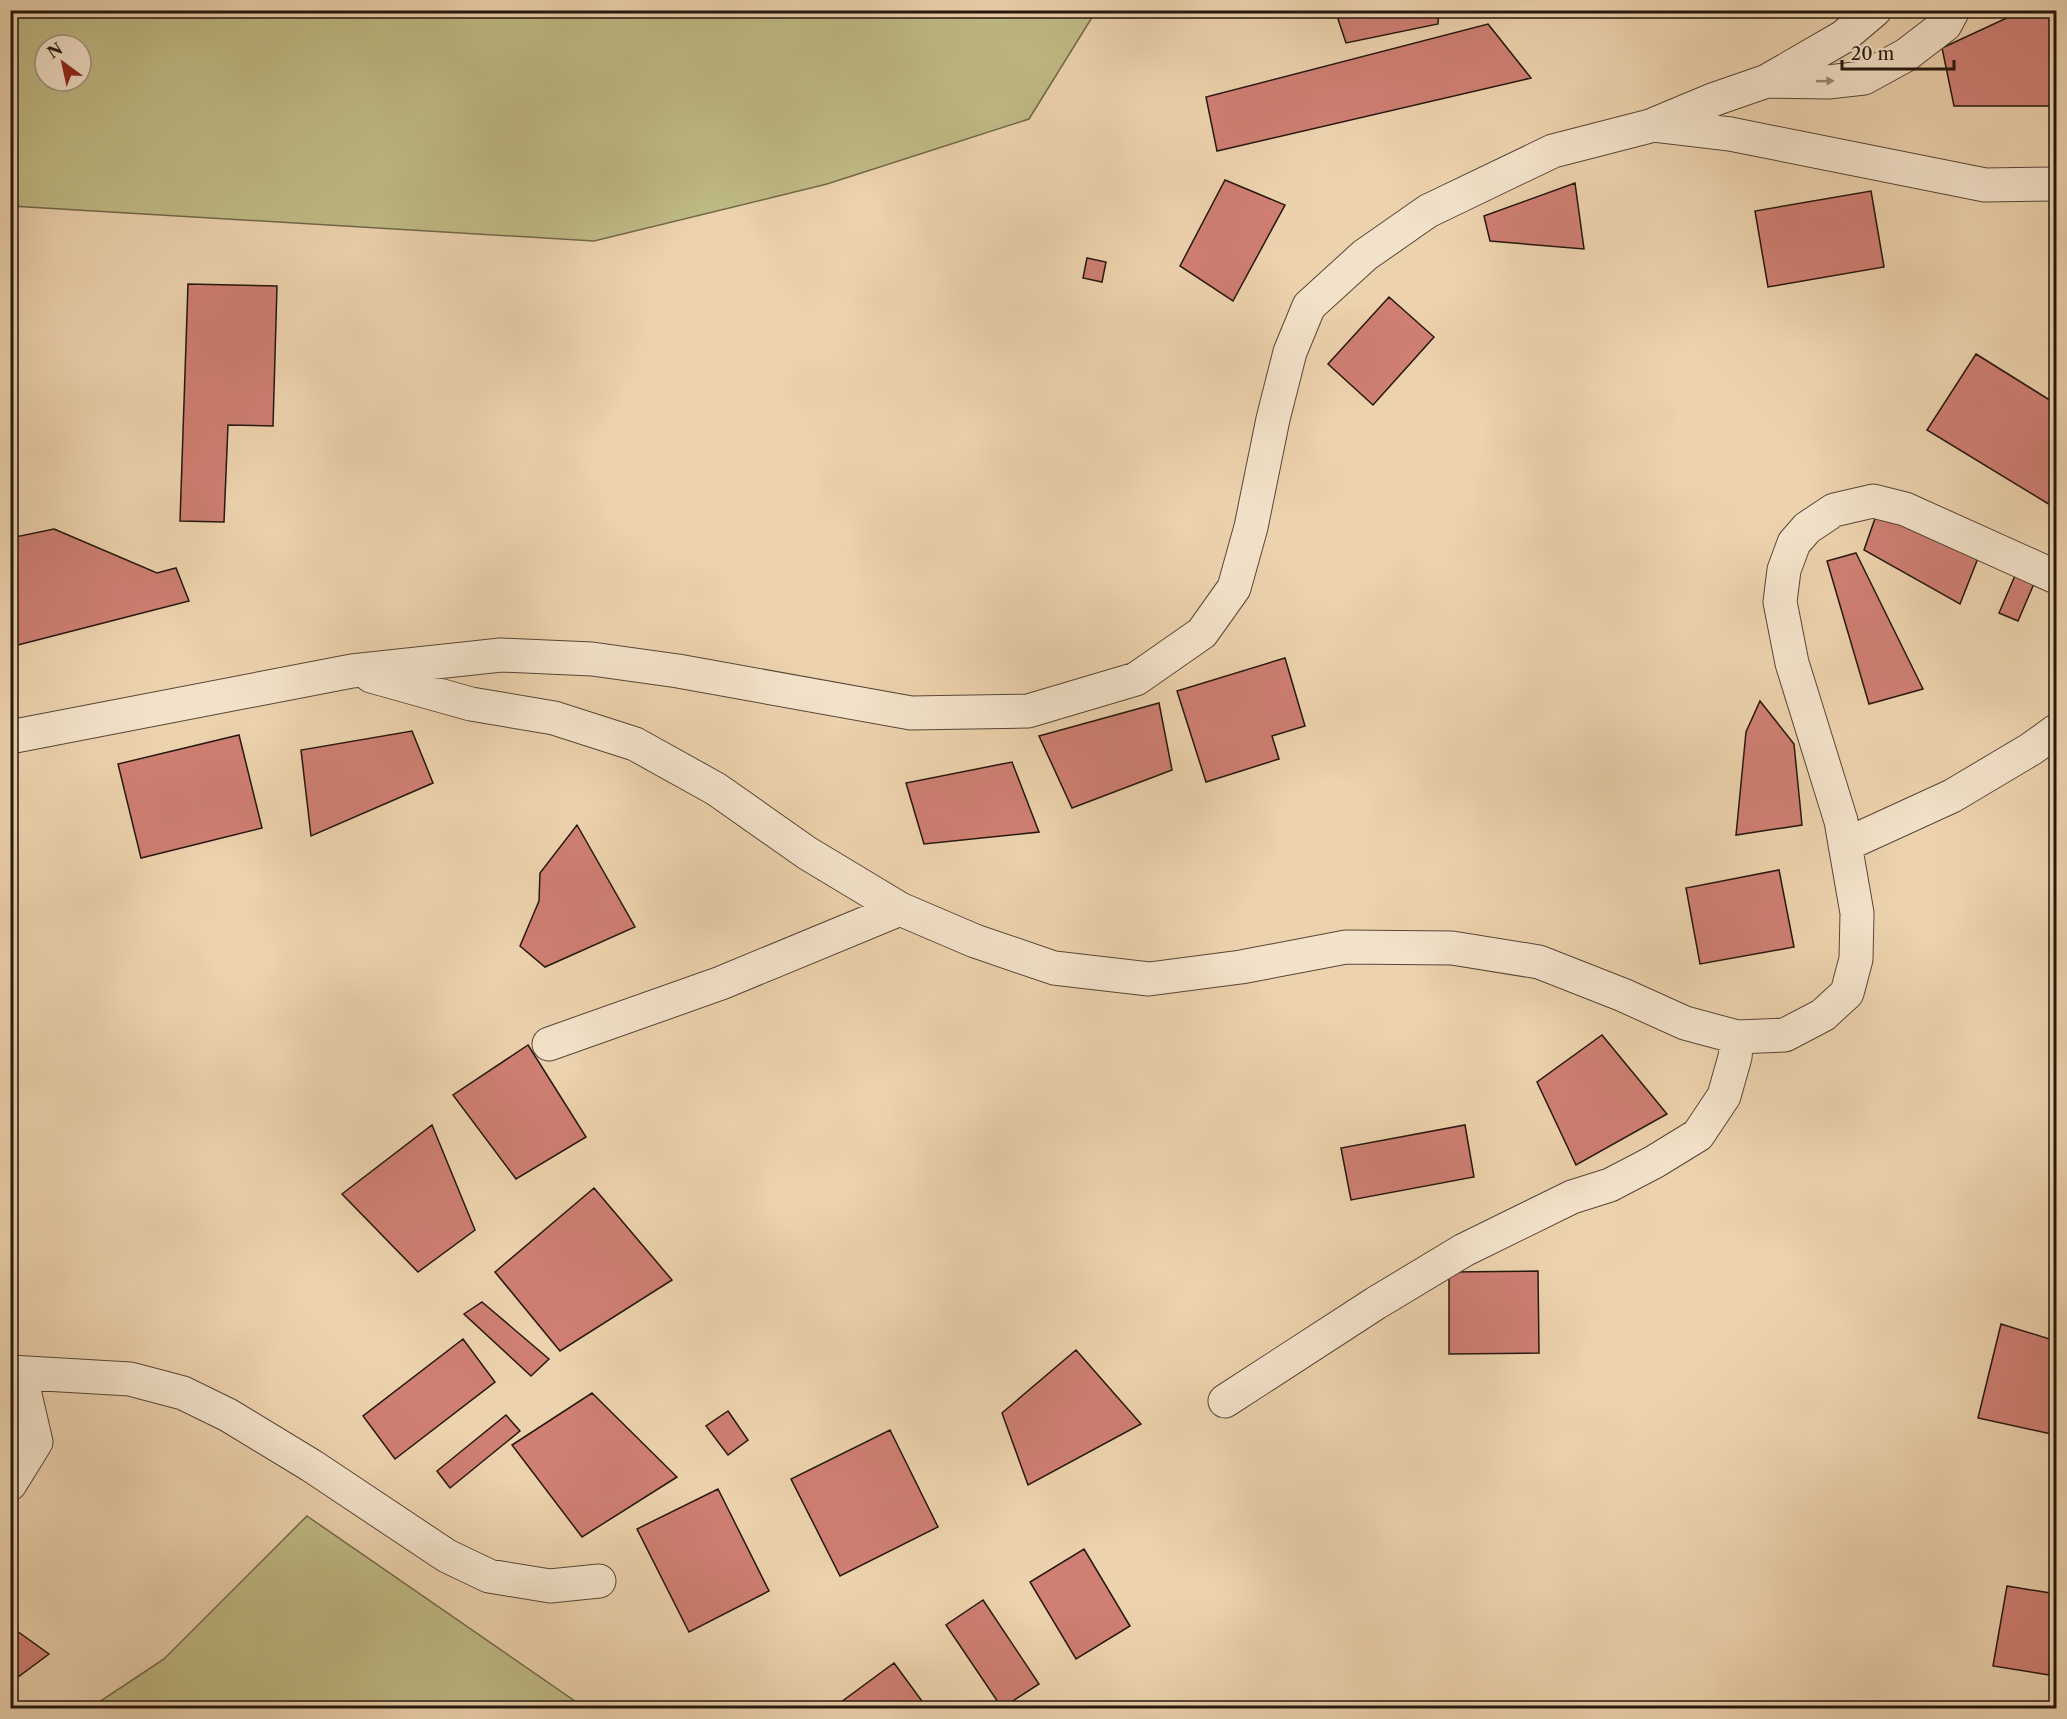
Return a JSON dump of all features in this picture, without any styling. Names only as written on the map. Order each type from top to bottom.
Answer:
[{"type":"street","points":[[10,737],[352,671],[501,656],[592,659],[678,671],[911,713],[1028,711],[1136,679],[1202,633],[1234,588],[1251,527],[1273,419],[1290,352],[1309,306],[1365,255],[1428,211],[1553,151],[1654,124],[1767,81],[1843,37],[1875,10]]},
{"type":"street","points":[[1767,81],[1828,82],[1864,78],[1906,55],[1945,25],[1953,10]]},
{"type":"street","points":[[1654,124],[1730,134],[1985,185],[2056,184]]},
{"type":"street","points":[[352,671],[471,704],[554,718],[635,744],[716,789],[807,853],[900,909],[975,941],[1054,968],[1149,979],[1241,967],[1346,947],[1452,948],[1539,962],[1623,995],[1685,1023],[1737,1037],[1785,1035],[1823,1015],[1847,993],[1856,959],[1857,913],[1841,821],[1792,663],[1780,602],[1784,570],[1794,543],[1807,528],[1834,510],[1873,501],[1905,509],[2056,577]]},
{"type":"street","points":[[1845,845],[1952,796],[2031,749],[2056,731]]},
{"type":"street","points":[[549,1044],[721,983],[900,909]]},
{"type":"street","points":[[1225,1401],[1376,1303],[1464,1250],[1572,1197],[1610,1185],[1698,1135],[1724,1096],[1735,1057],[1737,1037]]},
{"type":"street","points":[[10,1484],[36,1442],[15,1372],[130,1379],[183,1393],[228,1415],[312,1466],[447,1556],[489,1576],[550,1586],[599,1581]]},
{"type":"shaded area","points":[[10,11],[1096,11],[1029,119],[827,184],[594,241],[11,206]]},
{"type":"shaded area","points":[[307,1516],[585,1708],[90,1708],[164,1659]]},
{"type":"building","points":[[1335,10],[1439,10],[1438,24],[1346,43]]},
{"type":"building","points":[[2010,10],[2056,10],[2056,106],[1954,106],[1942,48],[2009,17]]},
{"type":"building","points":[[1488,24],[1531,78],[1217,151],[1206,97]]},
{"type":"building","points":[[1225,180],[1285,205],[1233,301],[1180,266]]},
{"type":"building","points":[[1575,183],[1584,249],[1490,241],[1484,216]]},
{"type":"building","points":[[1871,191],[1884,267],[1768,287],[1755,211]]},
{"type":"building","points":[[1087,258],[1106,262],[1102,282],[1083,278]]},
{"type":"building","points":[[188,284],[277,286],[273,426],[228,425],[224,522],[180,521]]},
{"type":"building","points":[[1389,297],[1434,337],[1373,405],[1328,364]]},
{"type":"building","points":[[1976,354],[2056,404],[2056,492],[2052,506],[1927,430]]},
{"type":"building","points":[[1878,510],[1982,548],[1960,604],[1864,550]]},
{"type":"building","points":[[54,529],[157,573],[176,568],[189,601],[10,647],[10,538]]},
{"type":"building","points":[[1856,553],[1923,689],[1869,704],[1827,561]]},
{"type":"building","points":[[2017,571],[2036,579],[2018,621],[1999,613]]},
{"type":"building","points":[[1285,658],[1305,726],[1272,736],[1279,759],[1206,782],[1177,691]]},
{"type":"building","points":[[1760,701],[1794,744],[1802,825],[1736,835],[1746,732]]},
{"type":"building","points":[[1159,703],[1172,770],[1072,808],[1039,736]]},
{"type":"building","points":[[412,731],[433,783],[311,836],[301,750]]},
{"type":"building","points":[[239,735],[262,828],[141,858],[118,764]]},
{"type":"building","points":[[1012,762],[1039,832],[924,844],[906,783]]},
{"type":"building","points":[[577,825],[635,927],[545,967],[520,946],[539,901],[540,873]]},
{"type":"building","points":[[1779,870],[1794,947],[1700,964],[1686,888]]},
{"type":"building","points":[[1602,1035],[1667,1114],[1576,1165],[1537,1082]]},
{"type":"building","points":[[528,1045],[586,1137],[516,1179],[453,1095]]},
{"type":"building","points":[[432,1125],[475,1230],[418,1272],[342,1194]]},
{"type":"building","points":[[1465,1125],[1474,1177],[1351,1200],[1341,1148]]},
{"type":"building","points":[[594,1188],[672,1280],[560,1351],[495,1272]]},
{"type":"building","points":[[1538,1271],[1539,1353],[1449,1354],[1449,1272]]},
{"type":"building","points":[[482,1302],[549,1359],[531,1376],[464,1314]]},
{"type":"building","points":[[2001,1324],[2056,1341],[2056,1435],[1978,1418]]},
{"type":"building","points":[[463,1339],[495,1382],[395,1459],[363,1416]]},
{"type":"building","points":[[1076,1350],[1141,1424],[1028,1485],[1002,1413]]},
{"type":"building","points":[[592,1393],[677,1477],[582,1537],[512,1445]]},
{"type":"building","points":[[728,1411],[748,1440],[728,1455],[706,1426]]},
{"type":"building","points":[[506,1415],[520,1431],[450,1488],[437,1471]]},
{"type":"building","points":[[890,1430],[938,1527],[840,1576],[791,1479]]},
{"type":"building","points":[[718,1489],[769,1591],[689,1632],[637,1529]]},
{"type":"building","points":[[1084,1549],[1130,1626],[1076,1659],[1030,1582]]},
{"type":"building","points":[[2007,1586],[2056,1594],[2056,1676],[1993,1666]]},
{"type":"building","points":[[983,1600],[1039,1684],[1002,1708],[946,1625]]},
{"type":"building","points":[[10,1626],[49,1654],[10,1683]]},
{"type":"building","points":[[894,1663],[927,1708],[833,1708]]}]
